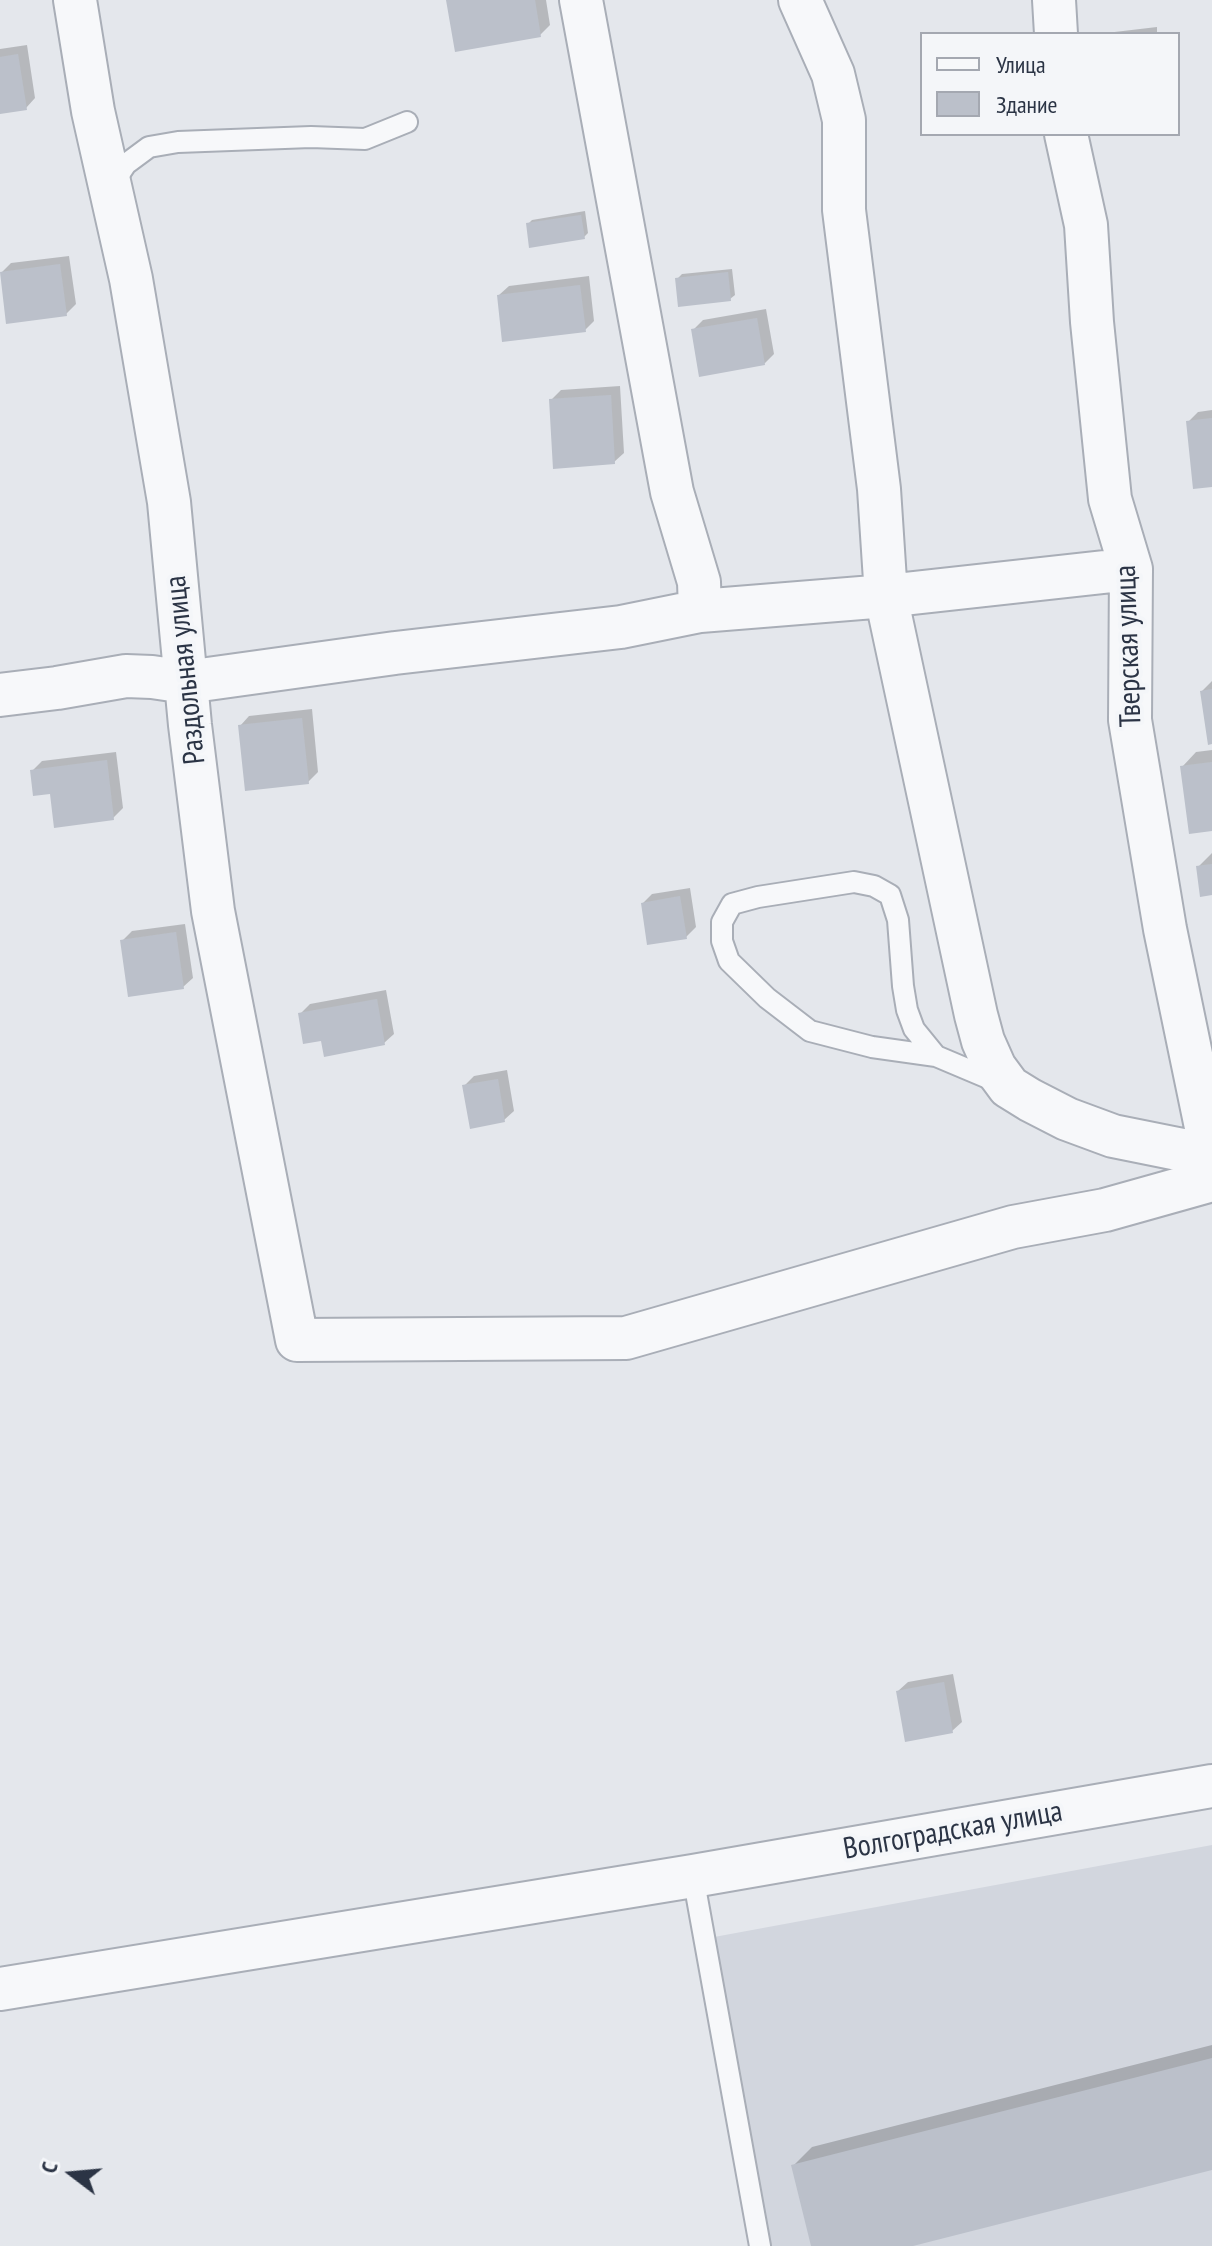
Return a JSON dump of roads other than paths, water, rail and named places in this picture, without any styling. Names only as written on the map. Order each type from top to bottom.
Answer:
[{"type":"street","name":"Раздольная улица","points":[[75,0],[93,111],[131,279],[169,502],[213,911],[297,1340],[626,1338],[1013,1227],[1105,1210],[1212,1180]]},
{"type":"street","points":[[581,0],[672,492],[699,582],[700,611]]},
{"type":"street","points":[[800,0],[833,74],[844,120],[844,210],[879,489],[886,596],[983,1041],[995,1068],[1009,1087],[1055,1113],[1113,1136],[1212,1156]]},
{"type":"street","points":[[1054,0],[1056,32]]},
{"type":"street","name":"Тверская улица","points":[[1066,136],[1086,225],[1092,322],[1110,499],[1131,569],[1130,720],[1165,929],[1212,1156]]},
{"type":"street","points":[[0,695],[126,676],[186,682],[395,653],[621,627],[700,611],[886,596],[1131,569]]},
{"type":"street","name":"Волгоградская улица","points":[[0,1989],[693,1876],[1212,1786]]},
{"type":"lane","points":[[110,187],[126,164],[149,147],[193,141],[311,137],[365,139],[407,122]]},
{"type":"lane","points":[[936,1056],[914,1029],[907,1010],[898,920],[890,895],[874,886],[854,882],[732,904],[722,922],[722,941],[729,961],[790,1017],[810,1031],[872,1047],[936,1056],[1009,1087]]},
{"type":"lane","points":[[693,1876],[760,2246]]}]
